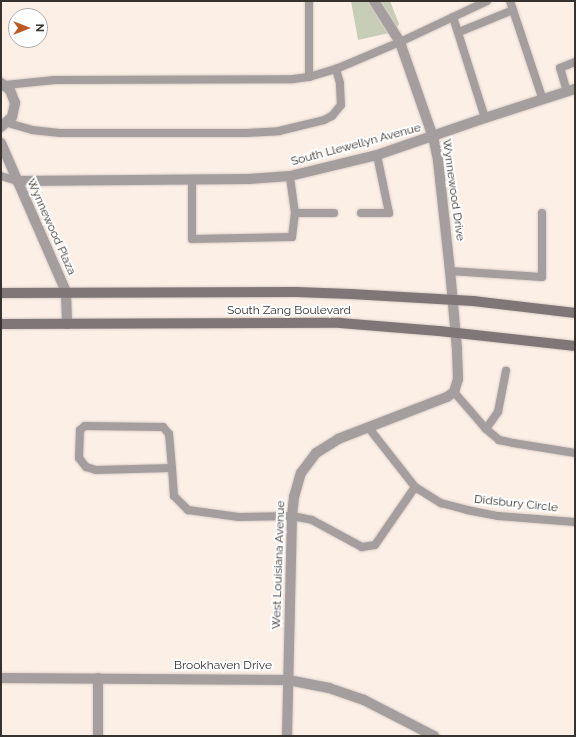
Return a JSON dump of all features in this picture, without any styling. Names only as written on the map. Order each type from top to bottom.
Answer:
[{"type":"main road","name":"South Zang Boulevard","points":[[1,293],[296,292],[453,299],[575,313]]},
{"type":"main road","name":"South Zang Boulevard","points":[[1,324],[340,323],[456,332],[575,346]]},
{"type":"street","name":"Wynnewood Drive","points":[[374,1],[400,42],[433,137],[438,160],[453,299]]},
{"type":"street","points":[[3,84],[13,96],[15,103],[12,117],[4,125]]},
{"type":"street","name":"South Llewellyn Avenue","points":[[17,180],[192,180],[249,179],[290,176],[377,155],[571,90]]},
{"type":"street","name":"Wynnewood Plaza","points":[[1,143],[66,292],[67,324]]},
{"type":"street","points":[[453,299],[458,379],[454,392]]},
{"type":"street","name":"West Louisiana Avenue","points":[[287,736],[292,516],[294,497],[301,473],[316,453],[338,439],[447,397],[454,392]]},
{"type":"street","name":"Brookhaven Drive","points":[[1,678],[288,680],[329,688],[364,700],[434,736]]},
{"type":"street","points":[[98,678],[98,736]]},
{"type":"lane","points":[[309,1],[309,77]]},
{"type":"lane","points":[[3,84],[55,80],[293,79],[309,77],[336,69],[400,42],[487,1]]},
{"type":"lane","points":[[510,1],[543,100]]},
{"type":"lane","points":[[459,32],[513,10]]},
{"type":"lane","points":[[453,17],[485,118]]},
{"type":"lane","points":[[571,90],[560,68],[575,62]]},
{"type":"lane","points":[[4,125],[60,133],[246,133],[279,131],[324,120],[332,116],[341,105],[340,83],[336,69]]},
{"type":"lane","points":[[361,213],[389,212],[377,155]]},
{"type":"lane","points":[[1,176],[17,180]]},
{"type":"lane","points":[[192,180],[192,239],[292,237],[295,213],[290,176]]},
{"type":"lane","points":[[295,213],[334,213]]},
{"type":"lane","points":[[450,270],[542,277],[542,213]]},
{"type":"lane","points":[[486,429],[498,412],[506,371]]},
{"type":"lane","points":[[454,392],[486,429],[499,440],[512,444],[575,453]]},
{"type":"lane","points":[[172,468],[96,470],[86,467],[79,458],[80,430],[85,426],[163,427],[169,434],[172,468],[174,496],[188,510],[239,517],[292,516],[312,520],[362,547],[375,546],[415,487]]},
{"type":"lane","name":"Didsbury Circle","points":[[368,427],[415,487],[441,503],[498,516],[575,522]]},
{"type":"green space","points":[[351,1],[390,1],[399,24],[395,30],[389,33],[358,40]]}]
